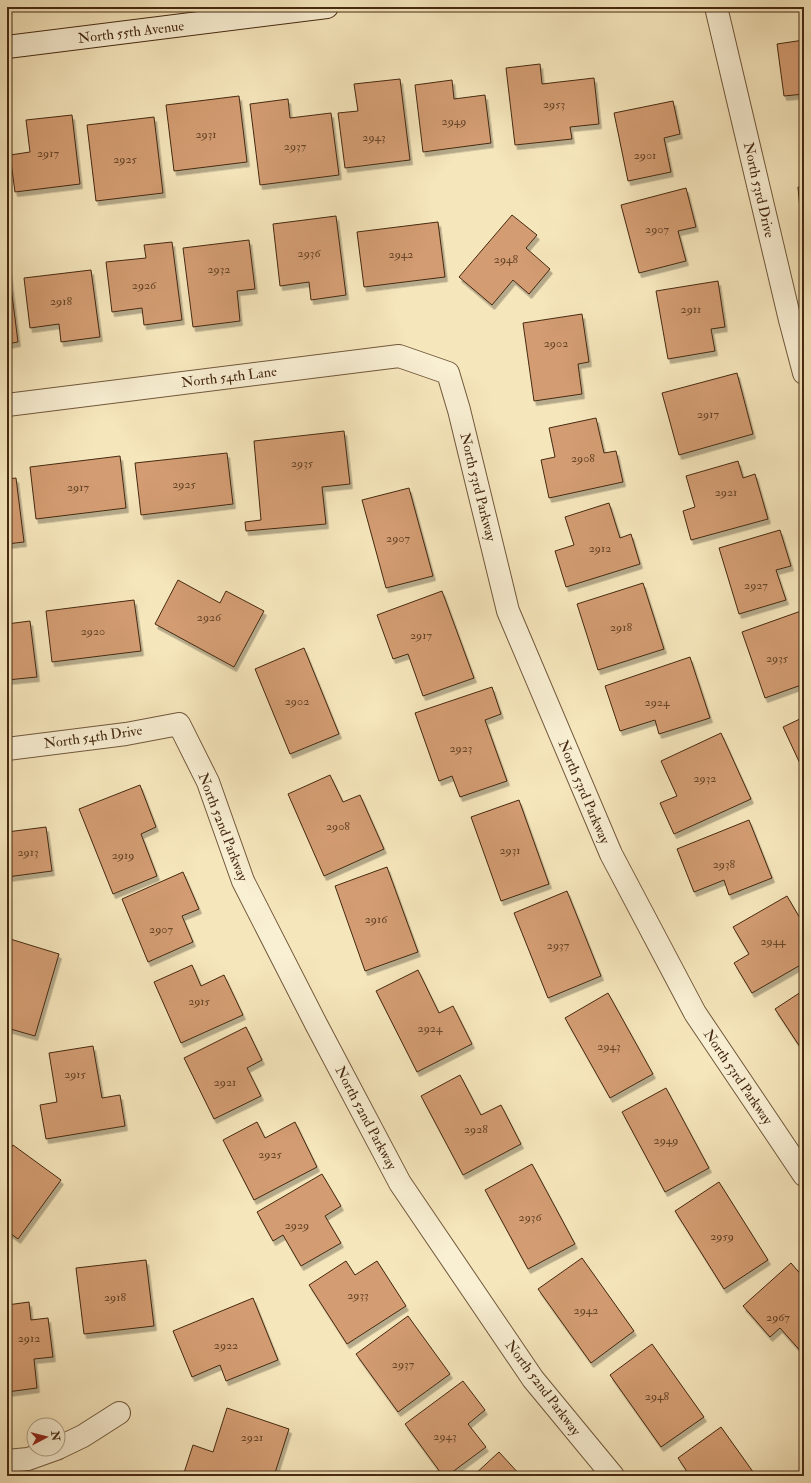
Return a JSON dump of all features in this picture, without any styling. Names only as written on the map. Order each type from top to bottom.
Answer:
[{"type":"street","name":"North 55th Avenue","points":[[7,47],[326,7]]},
{"type":"street","name":"North 53rd Drive","points":[[716,7],[797,319],[804,373]]},
{"type":"street","name":"North 54th Lane","points":[[7,405],[399,356],[448,373]]},
{"type":"street","name":"North 53rd Parkway","points":[[448,373],[459,410],[508,611],[611,854],[695,1013],[804,1175]]},
{"type":"street","name":"North 54th Drive","points":[[7,749],[126,734],[179,724]]},
{"type":"street","name":"North 52nd Parkway","points":[[179,724],[208,782],[243,881],[400,1183],[533,1379],[613,1476]]},
{"type":"street","points":[[66,1444],[83,1436],[119,1413]]},
{"type":"street","points":[[7,1461],[34,1457]]},
{"type":"building","points":[[804,40],[804,94],[784,96],[777,44]]},
{"type":"building","points":[[540,64],[542,84],[594,78],[599,124],[570,127],[572,139],[515,145],[506,68]]},
{"type":"building","points":[[400,79],[410,160],[345,168],[338,113],[358,111],[354,84]]},
{"type":"building","points":[[452,80],[454,99],[485,95],[491,143],[423,152],[415,85]]},
{"type":"building","points":[[239,96],[247,162],[174,171],[166,105]]},
{"type":"building","points":[[288,99],[290,118],[331,113],[339,175],[260,185],[250,104]]},
{"type":"building","points":[[673,101],[680,134],[664,138],[671,172],[628,181],[614,113]]},
{"type":"building","points":[[72,115],[80,184],[15,192],[10,155],[30,152],[26,120]]},
{"type":"building","points":[[154,117],[163,193],[96,201],[87,125]]},
{"type":"building","points":[[798,187],[804,187],[804,210],[800,210]]},
{"type":"building","points":[[686,188],[696,227],[678,231],[686,261],[639,273],[621,205]]},
{"type":"building","points":[[512,215],[537,235],[526,248],[550,269],[529,294],[513,280],[492,305],[459,277]]},
{"type":"building","points":[[336,216],[346,295],[311,300],[309,282],[280,286],[273,224]]},
{"type":"building","points":[[438,222],[445,277],[364,287],[357,232]]},
{"type":"building","points":[[249,240],[255,289],[237,291],[240,321],[193,327],[183,248]]},
{"type":"building","points":[[172,242],[182,320],[144,325],[142,308],[112,312],[106,262],[146,258],[144,245]]},
{"type":"building","points":[[91,270],[100,337],[61,342],[59,324],[30,328],[24,278]]},
{"type":"building","points":[[7,271],[9,271],[18,342],[7,344]]},
{"type":"building","points":[[718,281],[725,327],[711,329],[715,351],[668,359],[656,291]]},
{"type":"building","points":[[582,314],[589,362],[578,364],[582,394],[534,401],[523,323]]},
{"type":"building","points":[[737,373],[753,434],[679,455],[662,393]]},
{"type":"building","points":[[596,418],[604,453],[616,451],[623,482],[549,498],[541,460],[555,457],[549,428]]},
{"type":"building","points":[[344,431],[350,484],[322,487],[326,524],[246,531],[245,522],[261,520],[254,441]]},
{"type":"building","points":[[227,453],[233,504],[141,515],[135,463]]},
{"type":"building","points":[[120,456],[126,508],[36,519],[30,467]]},
{"type":"building","points":[[738,461],[743,478],[755,474],[768,519],[691,540],[683,511],[695,507],[686,476]]},
{"type":"building","points":[[16,478],[24,542],[7,544],[7,479]]},
{"type":"building","points":[[409,488],[433,576],[386,588],[362,500]]},
{"type":"building","points":[[609,503],[620,538],[631,534],[640,564],[566,587],[555,551],[574,545],[565,517]]},
{"type":"building","points":[[780,530],[791,566],[776,570],[786,600],[739,614],[719,548]]},
{"type":"building","points":[[178,580],[220,603],[226,591],[264,611],[234,667],[155,624]]},
{"type":"building","points":[[643,583],[664,649],[598,670],[577,604]]},
{"type":"building","points":[[442,591],[474,678],[423,696],[408,654],[393,659],[377,615]]},
{"type":"building","points":[[134,600],[141,651],[52,662],[46,611]]},
{"type":"building","points":[[801,611],[804,618],[804,652],[801,653],[804,662],[804,684],[765,698],[742,632]]},
{"type":"building","points":[[30,621],[37,677],[7,680],[7,624]]},
{"type":"building","points":[[304,648],[339,734],[290,754],[255,669]]},
{"type":"building","points":[[690,657],[710,718],[659,734],[655,720],[620,731],[605,686]]},
{"type":"building","points":[[492,687],[501,714],[485,720],[507,781],[460,797],[452,776],[439,781],[415,713]]},
{"type":"building","points":[[804,717],[804,772],[783,727]]},
{"type":"building","points":[[721,733],[751,799],[674,834],[660,803],[677,796],[661,761]]},
{"type":"building","points":[[330,775],[343,802],[360,795],[384,849],[324,876],[288,794]]},
{"type":"building","points":[[140,785],[156,827],[141,834],[157,876],[113,894],[79,809]]},
{"type":"building","points":[[519,800],[549,884],[501,901],[471,817]]},
{"type":"building","points":[[749,820],[772,878],[729,895],[724,880],[694,892],[677,849]]},
{"type":"building","points":[[46,827],[52,871],[7,877],[7,832]]},
{"type":"building","points":[[387,867],[418,952],[365,971],[335,886]]},
{"type":"building","points":[[183,872],[199,909],[182,916],[193,942],[148,962],[122,899]]},
{"type":"building","points":[[567,891],[601,976],[548,998],[514,913]]},
{"type":"building","points":[[787,896],[804,925],[804,963],[752,993],[734,963],[749,954],[733,927]]},
{"type":"building","points":[[7,938],[59,954],[35,1036],[7,1028]]},
{"type":"building","points":[[192,965],[201,986],[224,975],[243,1015],[181,1043],[154,982]]},
{"type":"building","points":[[418,970],[439,1013],[453,1006],[472,1044],[417,1072],[376,991]]},
{"type":"building","points":[[804,990],[804,1053],[775,1009]]},
{"type":"building","points":[[608,993],[653,1074],[610,1098],[565,1018]]},
{"type":"building","points":[[246,1027],[262,1060],[247,1068],[261,1096],[214,1119],[184,1058]]},
{"type":"building","points":[[93,1046],[102,1098],[120,1095],[125,1126],[46,1139],[40,1105],[57,1102],[49,1053]]},
{"type":"building","points":[[460,1075],[481,1115],[501,1105],[521,1144],[463,1175],[421,1096]]},
{"type":"building","points":[[666,1088],[709,1168],[665,1192],[622,1112]]},
{"type":"building","points":[[257,1122],[265,1138],[295,1122],[317,1167],[254,1200],[223,1140]]},
{"type":"building","points":[[13,1145],[61,1180],[18,1239],[7,1231],[7,1154]]},
{"type":"building","points":[[532,1164],[575,1244],[528,1269],[485,1190]]},
{"type":"building","points":[[322,1174],[341,1206],[325,1216],[341,1243],[301,1266],[283,1235],[273,1241],[257,1212]]},
{"type":"building","points":[[719,1182],[768,1260],[724,1289],[675,1211]]},
{"type":"building","points":[[582,1258],[634,1331],[591,1363],[538,1289]]},
{"type":"building","points":[[146,1260],[154,1326],[84,1334],[76,1268]]},
{"type":"building","points":[[346,1261],[355,1275],[377,1261],[406,1306],[347,1344],[309,1285]]},
{"type":"building","points":[[791,1263],[804,1278],[804,1355],[780,1328],[770,1337],[743,1306]]},
{"type":"building","points":[[253,1298],[278,1360],[226,1381],[220,1365],[192,1377],[173,1331]]},
{"type":"building","points":[[29,1302],[31,1320],[48,1318],[53,1357],[34,1359],[37,1388],[7,1392],[7,1305]]},
{"type":"building","points":[[408,1316],[450,1374],[398,1412],[356,1354]]},
{"type":"building","points":[[652,1344],[704,1417],[661,1447],[610,1375]]},
{"type":"building","points":[[463,1381],[485,1410],[468,1424],[486,1447],[447,1476],[443,1476],[405,1424]]},
{"type":"building","points":[[227,1408],[289,1429],[274,1476],[183,1476],[193,1445],[213,1452]]},
{"type":"building","points":[[721,1427],[756,1476],[690,1476],[678,1458]]},
{"type":"building","points":[[499,1452],[521,1476],[473,1476]]}]
